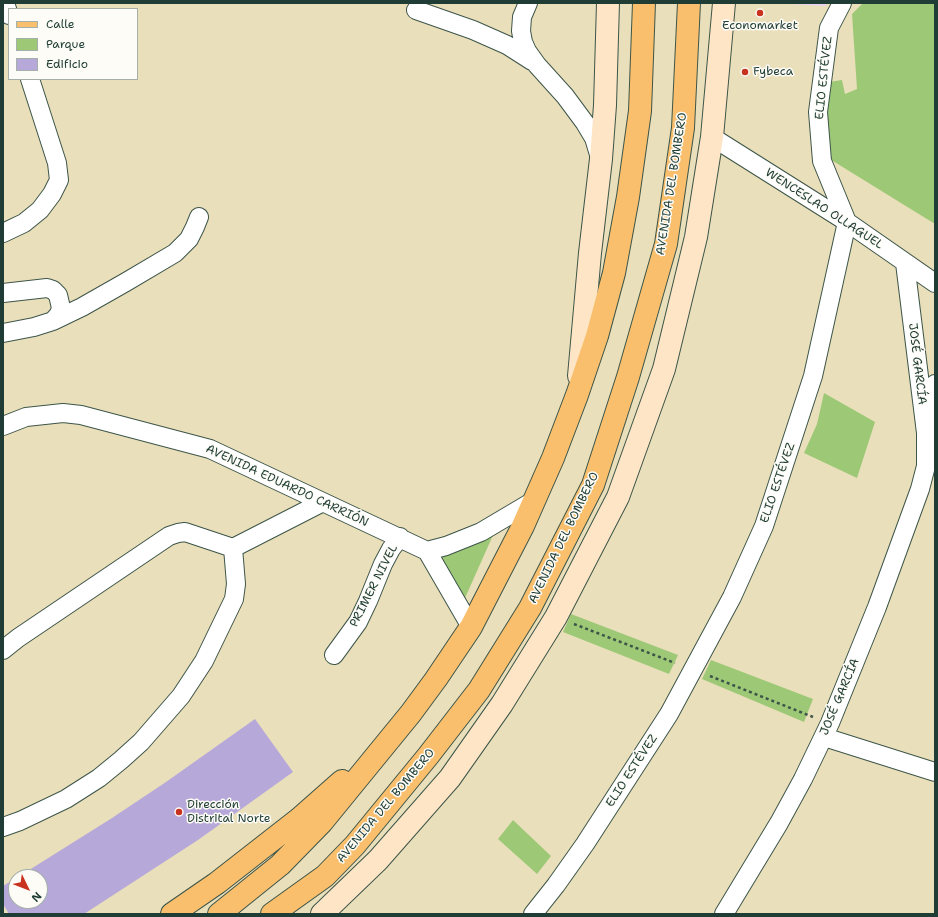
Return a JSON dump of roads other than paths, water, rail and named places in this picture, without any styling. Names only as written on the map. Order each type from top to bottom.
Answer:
[{"type":"main road","points":[[577,395],[590,253],[601,159],[605,105],[608,3]]},
{"type":"main road","points":[[219,914],[280,865],[322,822],[386,744],[436,679],[471,626],[535,500],[577,395],[597,336],[614,272],[628,197],[640,111],[644,3]]},
{"type":"main road","name":"AVENIDA DEL BOMBERO","points":[[272,914],[325,876],[355,845],[428,756],[479,690],[530,608],[593,485],[628,377],[666,244],[683,128],[689,3]]},
{"type":"main road","points":[[322,914],[378,860],[450,778],[502,704],[556,617],[618,497],[664,369],[696,236],[712,136],[724,3]]},
{"type":"main road","points":[[172,914],[217,883],[299,819],[386,744]]},
{"type":"main road","points":[[285,914],[325,876]]},
{"type":"street","points":[[528,3],[522,17],[521,31],[523,42],[527,51],[565,96],[585,123],[594,138],[601,159]]},
{"type":"street","name":"ELIO ESTÉVEZ","points":[[533,914],[585,844],[668,714],[732,597],[764,526],[813,376],[847,222],[822,161],[818,112],[829,28],[842,3]]},
{"type":"street","points":[[416,10],[473,30],[507,45],[538,65]]},
{"type":"street","points":[[3,233],[24,223],[40,210],[52,194],[59,180],[57,163],[30,80]]},
{"type":"street","name":"WENCESLAO OLLAGUEL","points":[[712,136],[847,222],[935,283]]},
{"type":"street","points":[[3,333],[34,327],[53,321],[126,282],[174,253],[189,239],[200,216]]},
{"type":"street","name":"JOSÉ GARCÍA","points":[[724,914],[779,823],[824,737],[877,607],[927,491],[926,433],[905,263]]},
{"type":"street","points":[[3,293],[44,288],[53,290],[58,295],[61,308],[59,314],[53,321]]},
{"type":"street","name":"JOSÉ GARCÍA","points":[[926,466],[932,431],[935,384]]},
{"type":"street","name":"AVENIDA EDUARDO CARRIÓN","points":[[3,426],[26,417],[63,412],[81,415],[210,449],[427,551]]},
{"type":"street","points":[[471,626],[427,551],[446,546],[481,532],[535,500]]},
{"type":"street","points":[[3,650],[18,638],[169,536],[185,532],[233,548],[323,502]]},
{"type":"street","name":"PRIMER NIVEL","points":[[334,655],[358,622],[368,601],[382,564],[400,537]]},
{"type":"street","points":[[3,828],[66,799],[99,778],[141,742],[181,696],[204,661],[234,599],[236,584],[233,548]]},
{"type":"street","points":[[824,737],[935,772]]},
{"type":"place","name":"Economarket","points":[[760,13]]},
{"type":"place","name":"Fybeca","points":[[745,72]]},
{"type":"place","name":"Dirección Distrital Norte","points":[[179,812]]}]
